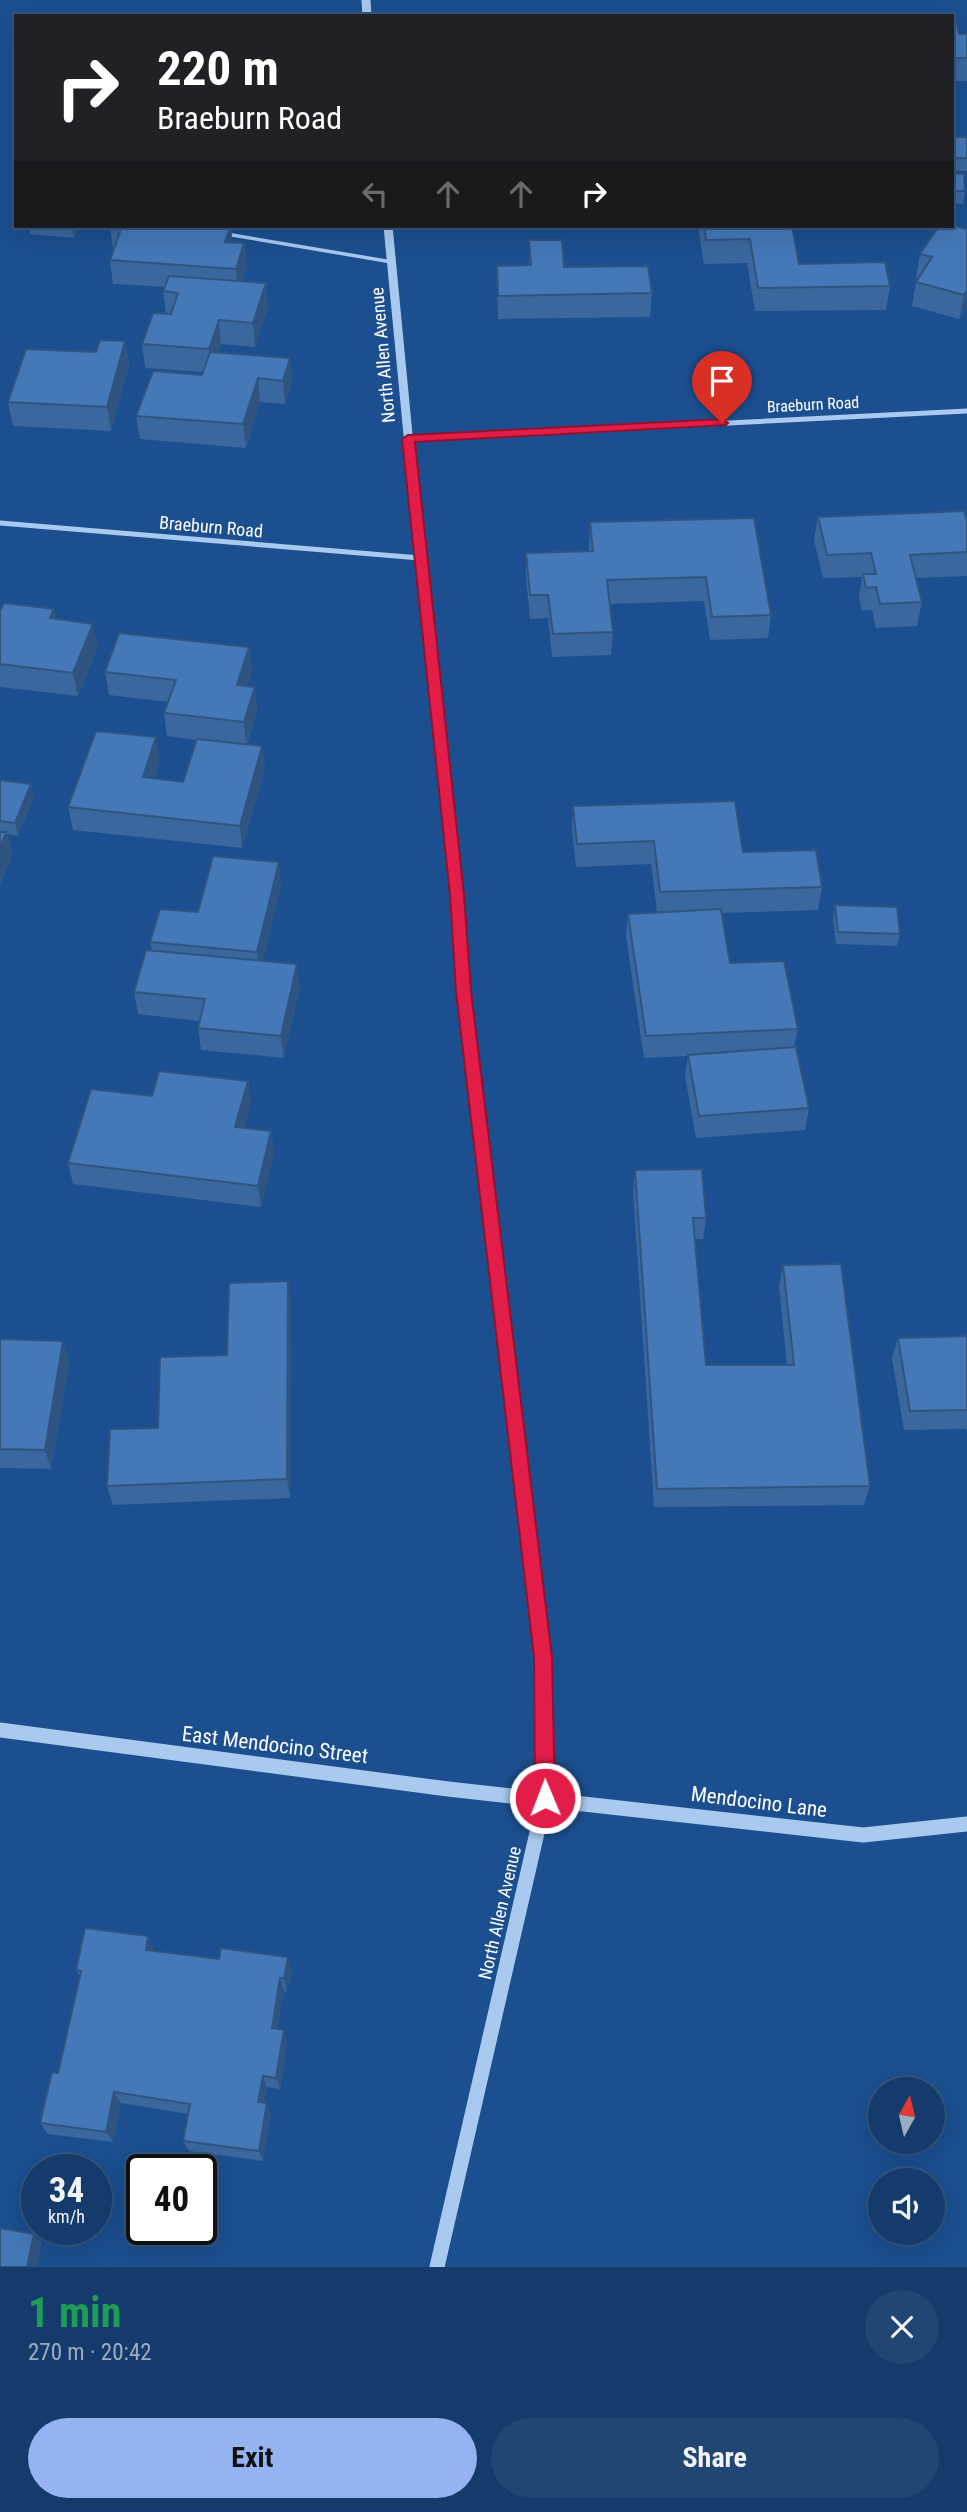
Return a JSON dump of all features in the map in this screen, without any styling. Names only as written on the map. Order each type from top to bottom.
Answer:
[{"type":"street","name":"North Allen Avenue","points":[[388,228],[419,558],[457,895],[464,991],[543,1657],[545,1798],[437,2267]]},
{"type":"street","name":"Braeburn Road","points":[[408,439],[967,411]]},
{"type":"street","name":"Braeburn Road","points":[[0,523],[419,558]]},
{"type":"street","name":"East Mendocino Street","points":[[0,1730],[447,1789],[545,1798]]},
{"type":"street","name":"Mendocino Lane","points":[[545,1798],[863,1835],[967,1824]]},
{"type":"lane","points":[[221,233],[392,262]]},
{"type":"building","points":[[954,20],[959,34],[967,34],[967,58],[954,58]]},
{"type":"building","points":[[954,137],[967,137],[967,158],[954,158]]},
{"type":"building","points":[[954,173],[964,174],[965,191],[954,191]]},
{"type":"building","points":[[954,226],[967,229],[967,290],[964,295],[916,282],[932,257],[920,254],[938,228],[954,228]]},
{"type":"building","points":[[121,228],[230,228],[225,242],[244,243],[236,269],[110,260]]},
{"type":"building","points":[[704,228],[792,228],[799,264],[885,262],[890,286],[758,288],[750,239],[706,240]]},
{"type":"building","points":[[529,240],[562,240],[564,267],[648,266],[652,293],[498,296],[497,266],[531,265]]},
{"type":"building","points":[[169,276],[266,283],[253,323],[219,320],[209,349],[142,344],[153,313],[171,314],[178,293],[163,291]]},
{"type":"building","points":[[100,340],[125,341],[107,407],[8,402],[26,349],[96,352]]},
{"type":"building","points":[[210,352],[290,358],[283,381],[258,378],[243,424],[136,416],[153,371],[202,375]]},
{"type":"building","points":[[964,511],[967,521],[967,552],[910,555],[922,602],[880,604],[876,587],[866,588],[863,574],[876,574],[871,553],[827,555],[818,517]]},
{"type":"building","points":[[754,518],[771,615],[712,617],[706,577],[607,580],[613,632],[553,634],[548,595],[530,595],[526,553],[593,551],[590,522]]},
{"type":"building","points":[[4,603],[54,609],[50,618],[93,624],[73,673],[0,664],[0,611]]},
{"type":"building","points":[[119,633],[249,647],[237,685],[255,687],[244,722],[164,713],[176,680],[105,672]]},
{"type":"building","points":[[96,731],[156,737],[143,777],[183,782],[197,739],[262,746],[240,826],[68,807]]},
{"type":"building","points":[[0,780],[31,784],[15,823],[0,821]]},
{"type":"building","points":[[735,801],[743,852],[816,850],[822,887],[660,892],[654,841],[577,844],[573,806]]},
{"type":"building","points":[[0,832],[6,832],[0,848]]},
{"type":"building","points":[[213,856],[279,862],[257,952],[150,942],[160,909],[198,912]]},
{"type":"building","points":[[835,905],[897,907],[900,934],[838,932]]},
{"type":"building","points":[[721,909],[730,963],[784,961],[798,1029],[646,1036],[628,914]]},
{"type":"building","points":[[146,950],[297,964],[281,1036],[198,1028],[205,999],[134,992]]},
{"type":"building","points":[[796,1047],[809,1108],[699,1116],[688,1055]]},
{"type":"building","points":[[159,1071],[248,1081],[235,1127],[271,1131],[258,1186],[68,1163],[91,1089],[152,1096]]},
{"type":"building","points":[[702,1169],[706,1218],[693,1218],[706,1365],[794,1365],[783,1265],[841,1264],[870,1486],[657,1489],[635,1170]]},
{"type":"building","points":[[288,1281],[287,1479],[107,1486],[110,1429],[158,1428],[160,1357],[227,1355],[229,1283]]},
{"type":"building","points":[[967,1336],[967,1410],[910,1411],[898,1338]]},
{"type":"building","points":[[0,1339],[63,1341],[45,1450],[0,1449]]},
{"type":"building","points":[[85,1928],[148,1936],[146,1950],[219,1959],[221,1948],[288,1957],[284,1979],[280,1978],[272,2028],[284,2030],[276,2078],[263,2076],[258,2102],[267,2103],[259,2151],[183,2141],[190,2104],[114,2092],[106,2132],[40,2123],[52,2072],[58,2073],[81,1971],[76,1970]]},
{"type":"building","points":[[0,2228],[21,2232],[21,2245],[32,2245],[27,2267],[0,2267]]},
{"type":"route","points":[[545,1798],[543,1657],[464,991],[457,895],[408,439],[722,423]]}]
